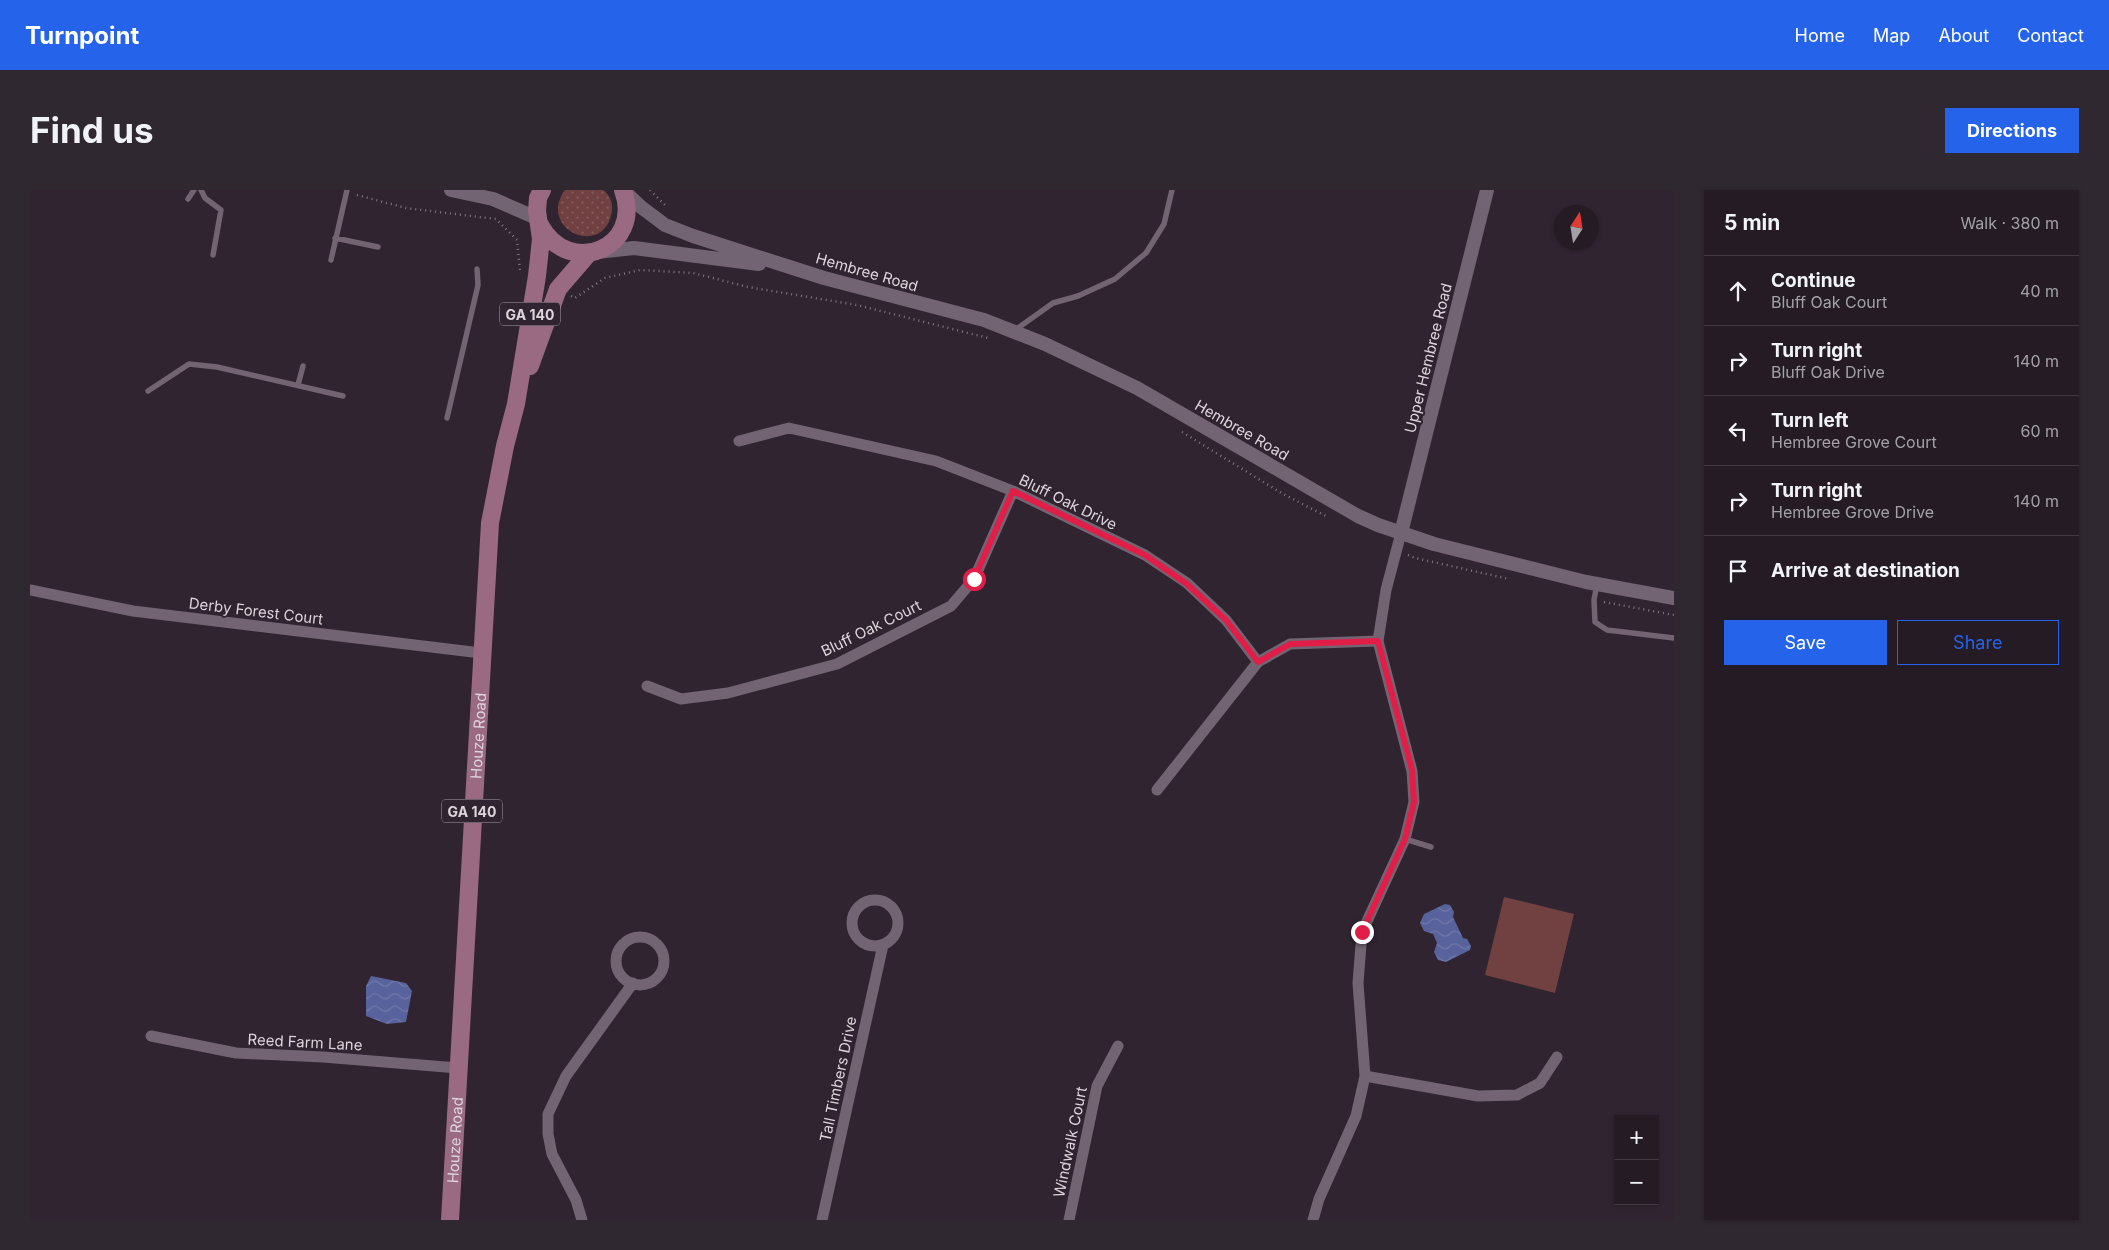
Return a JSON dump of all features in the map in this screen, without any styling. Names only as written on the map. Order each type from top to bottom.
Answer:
[{"type":"main road","name":"Houze Road","points":[[516,404],[541,239],[537,211],[542,190]]},
{"type":"main road","name":"Houze Road","points":[[450,1220],[481,653],[490,523],[505,446],[516,404],[558,289],[593,253],[610,245],[620,234],[626,220],[627,206],[623,190]]},
{"type":"main road","points":[[539,222],[546,236],[555,245],[567,251],[593,253]]},
{"type":"street","points":[[451,190],[493,198],[539,222]]},
{"type":"street","name":"Hembree Road","points":[[623,190],[641,207],[671,228],[799,270],[888,296],[984,320],[1087,363],[1137,388],[1358,516],[1401,534],[1434,544],[1597,584],[1674,598]]},
{"type":"street","name":"Upper Hembree Road","points":[[1401,534],[1487,190]]},
{"type":"street","name":"Hembree Road","points":[[593,253],[634,248],[799,270]]},
{"type":"street","name":"Bluff Oak Drive","points":[[739,441],[789,428],[936,461],[1013,491],[1145,555],[1187,584],[1226,620],[1258,662]]},
{"type":"street","name":"Bluff Oak Court","points":[[647,686],[681,699],[728,693],[837,664],[951,606],[974,579],[1013,491]]},
{"type":"street","points":[[1313,1220],[1319,1199],[1356,1116],[1365,1076],[1358,983],[1362,932],[1405,839],[1414,802],[1412,770],[1378,641],[1386,590],[1401,534]]},
{"type":"street","name":"Derby Forest Court","points":[[30,590],[133,612],[481,653]]},
{"type":"street","points":[[1157,790],[1258,662],[1290,644],[1378,641]]},
{"type":"street","points":[[876,900],[884,902],[892,907],[897,915],[896,933],[891,940],[883,945],[874,947],[865,945],[857,939],[852,931],[851,922],[853,914],[858,906],[866,901],[876,900]]},
{"type":"street","points":[[648,938],[662,950],[663,968],[651,982],[642,985],[633,983],[625,979],[619,971],[616,962],[618,953],[622,945],[630,939],[648,938]]},
{"type":"street","name":"Tall Timbers Drive","points":[[822,1220],[883,945]]},
{"type":"street","points":[[582,1220],[576,1200],[552,1154],[548,1134],[548,1114],[566,1076],[633,983]]},
{"type":"street","name":"Reed Farm Lane","points":[[150,1036],[236,1053],[323,1057],[458,1068]]},
{"type":"street","name":"Windwalk Court","points":[[1069,1220],[1097,1086],[1118,1046]]},
{"type":"street","points":[[1365,1076],[1478,1096],[1517,1095],[1540,1084],[1557,1057]]},
{"type":"lane","points":[[188,199],[194,190]]},
{"type":"lane","points":[[201,190],[205,198],[221,210],[213,255]]},
{"type":"lane","points":[[1013,331],[1054,303],[1078,296],[1115,279],[1146,253],[1164,224],[1172,190]]},
{"type":"lane","points":[[330,260],[347,191]]},
{"type":"lane","points":[[335,238],[378,247]]},
{"type":"lane","points":[[447,418],[478,285],[477,269]]},
{"type":"lane","points":[[148,391],[189,364],[217,367],[343,396]]},
{"type":"lane","points":[[298,385],[303,366]]},
{"type":"lane","points":[[1597,584],[1594,600],[1595,622],[1606,630],[1674,638]]},
{"type":"lane","points":[[1405,839],[1431,847]]},
{"type":"path","points":[[347,191],[406,208],[496,219],[517,240],[521,287],[534,291]]},
{"type":"path","points":[[558,289],[575,298],[605,278],[640,270],[693,273],[748,287],[857,305],[991,339]]},
{"type":"path","points":[[1177,430],[1283,494],[1327,516]]},
{"type":"path","points":[[1397,550],[1415,558],[1511,579]]},
{"type":"path","points":[[1594,600],[1674,615]]},
{"type":"shaded area","points":[[565,190],[603,190],[610,198],[612,210],[607,225],[598,234],[587,236],[575,234],[566,227],[559,217],[558,204]]},
{"type":"shaded area","points":[[1504,897],[1574,914],[1555,993],[1485,975]]},
{"type":"water","points":[[1445,904],[1450,905],[1454,912],[1453,917],[1463,938],[1467,939],[1471,946],[1470,950],[1446,962],[1438,960],[1434,952],[1437,943],[1433,934],[1424,931],[1420,923],[1424,914]]},
{"type":"water","points":[[371,976],[406,983],[412,991],[406,1022],[387,1024],[366,1016],[366,986]]},
{"type":"route","points":[[974,579],[1013,491],[1145,555],[1187,584],[1226,620],[1258,662],[1290,644],[1378,641],[1412,770],[1414,802],[1405,839],[1362,932]]}]
